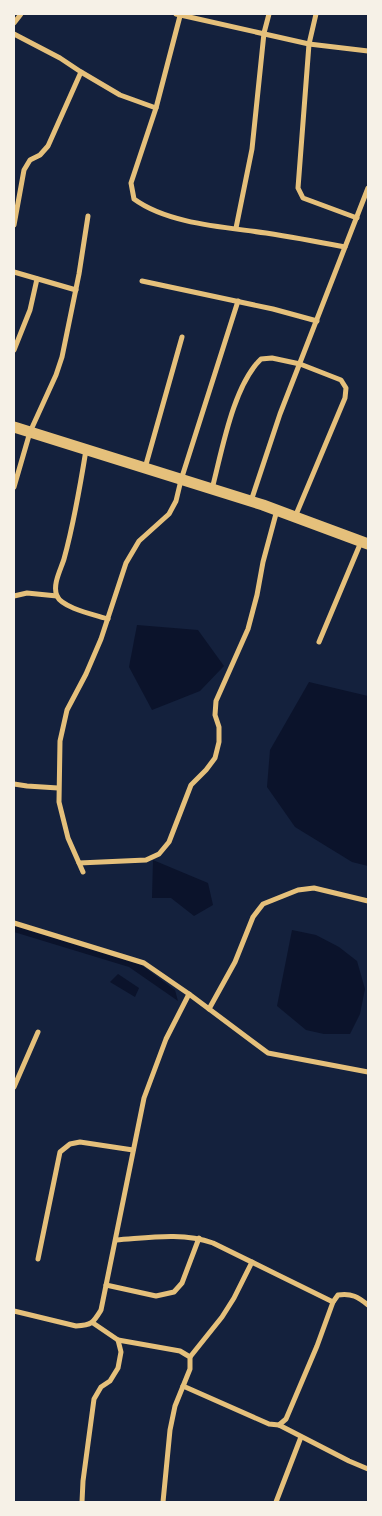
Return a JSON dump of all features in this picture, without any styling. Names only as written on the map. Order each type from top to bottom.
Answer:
[{"type":"main road","points":[[14,427],[277,510],[365,543]]},
{"type":"street","points":[[14,23],[21,14]]},
{"type":"street","points":[[236,228],[252,149],[264,33],[269,14]]},
{"type":"street","points":[[316,14],[309,44],[298,188],[303,198],[357,218]]},
{"type":"street","points":[[345,247],[296,237],[205,224],[164,215],[145,207],[134,199],[131,183],[156,108],[178,15],[309,44],[368,51]]},
{"type":"street","points":[[14,34],[60,58],[120,95],[156,108]]},
{"type":"street","points":[[14,225],[24,170],[30,160],[40,155],[48,146],[81,72]]},
{"type":"street","points":[[251,502],[280,414],[345,247],[367,197],[368,188]]},
{"type":"street","points":[[14,487],[30,432],[56,375],[62,357],[76,290],[88,216]]},
{"type":"street","points":[[14,272],[76,290]]},
{"type":"street","points":[[14,350],[30,310],[37,279]]},
{"type":"street","points":[[142,281],[273,309],[317,321]]},
{"type":"street","points":[[83,872],[68,838],[59,802],[60,741],[67,710],[86,674],[101,639],[126,563],[139,540],[169,514],[176,501],[238,301]]},
{"type":"street","points":[[145,468],[182,337]]},
{"type":"street","points":[[212,489],[234,404],[253,366],[261,359],[272,358],[300,364],[341,380],[346,388],[345,398],[295,517]]},
{"type":"street","points":[[86,450],[76,512],[56,586],[57,596],[65,605],[108,619]]},
{"type":"street","points":[[79,864],[146,860],[159,854],[169,842],[190,785],[206,770],[215,758],[219,742],[219,727],[215,715],[216,701],[248,628],[277,510]]},
{"type":"street","points":[[319,642],[365,543]]},
{"type":"street","points":[[14,596],[27,592],[57,596]]},
{"type":"street","points":[[14,784],[58,788]]},
{"type":"street","points":[[209,1009],[235,962],[253,917],[263,904],[298,890],[314,888],[368,901]]},
{"type":"street","points":[[14,923],[144,963],[268,1053],[368,1072]]},
{"type":"street","points":[[14,1311],[76,1326],[86,1326],[93,1322],[101,1310],[144,1098],[166,1039],[189,994]]},
{"type":"street","points":[[14,1087],[38,1032]]},
{"type":"street","points":[[38,1259],[60,1152],[70,1144],[80,1142],[133,1150]]},
{"type":"street","points":[[116,1240],[182,1236],[199,1238],[213,1243],[333,1302]]},
{"type":"street","points":[[106,1285],[156,1296],[174,1292],[182,1282],[199,1238]]},
{"type":"street","points":[[163,1502],[170,1430],[175,1406],[190,1369],[190,1358],[222,1317],[252,1262]]},
{"type":"street","points":[[279,1426],[286,1419],[317,1346],[333,1302],[338,1295],[347,1294],[359,1298],[368,1305]]},
{"type":"street","points":[[93,1322],[118,1340],[180,1351],[190,1358]]},
{"type":"street","points":[[82,1502],[94,1399],[101,1387],[110,1380],[118,1368],[121,1352],[118,1340]]},
{"type":"street","points":[[183,1386],[269,1424],[279,1426],[368,1468]]},
{"type":"street","points":[[276,1502],[301,1436]]},
{"type":"water","points":[[137,625],[198,630],[224,666],[200,691],[152,710],[129,667]]},
{"type":"water","points":[[309,682],[368,696],[368,866],[352,862],[295,827],[267,787],[270,750]]},
{"type":"water","points":[[153,860],[208,883],[213,905],[194,916],[171,898],[152,898]]},
{"type":"water","points":[[14,925],[140,964],[175,990],[178,1001],[129,967],[14,932]]},
{"type":"water","points":[[292,930],[316,935],[339,947],[357,961],[365,989],[360,1014],[350,1034],[324,1034],[306,1030],[277,1006]]},
{"type":"water","points":[[118,974],[139,988],[135,997],[110,982]]}]
